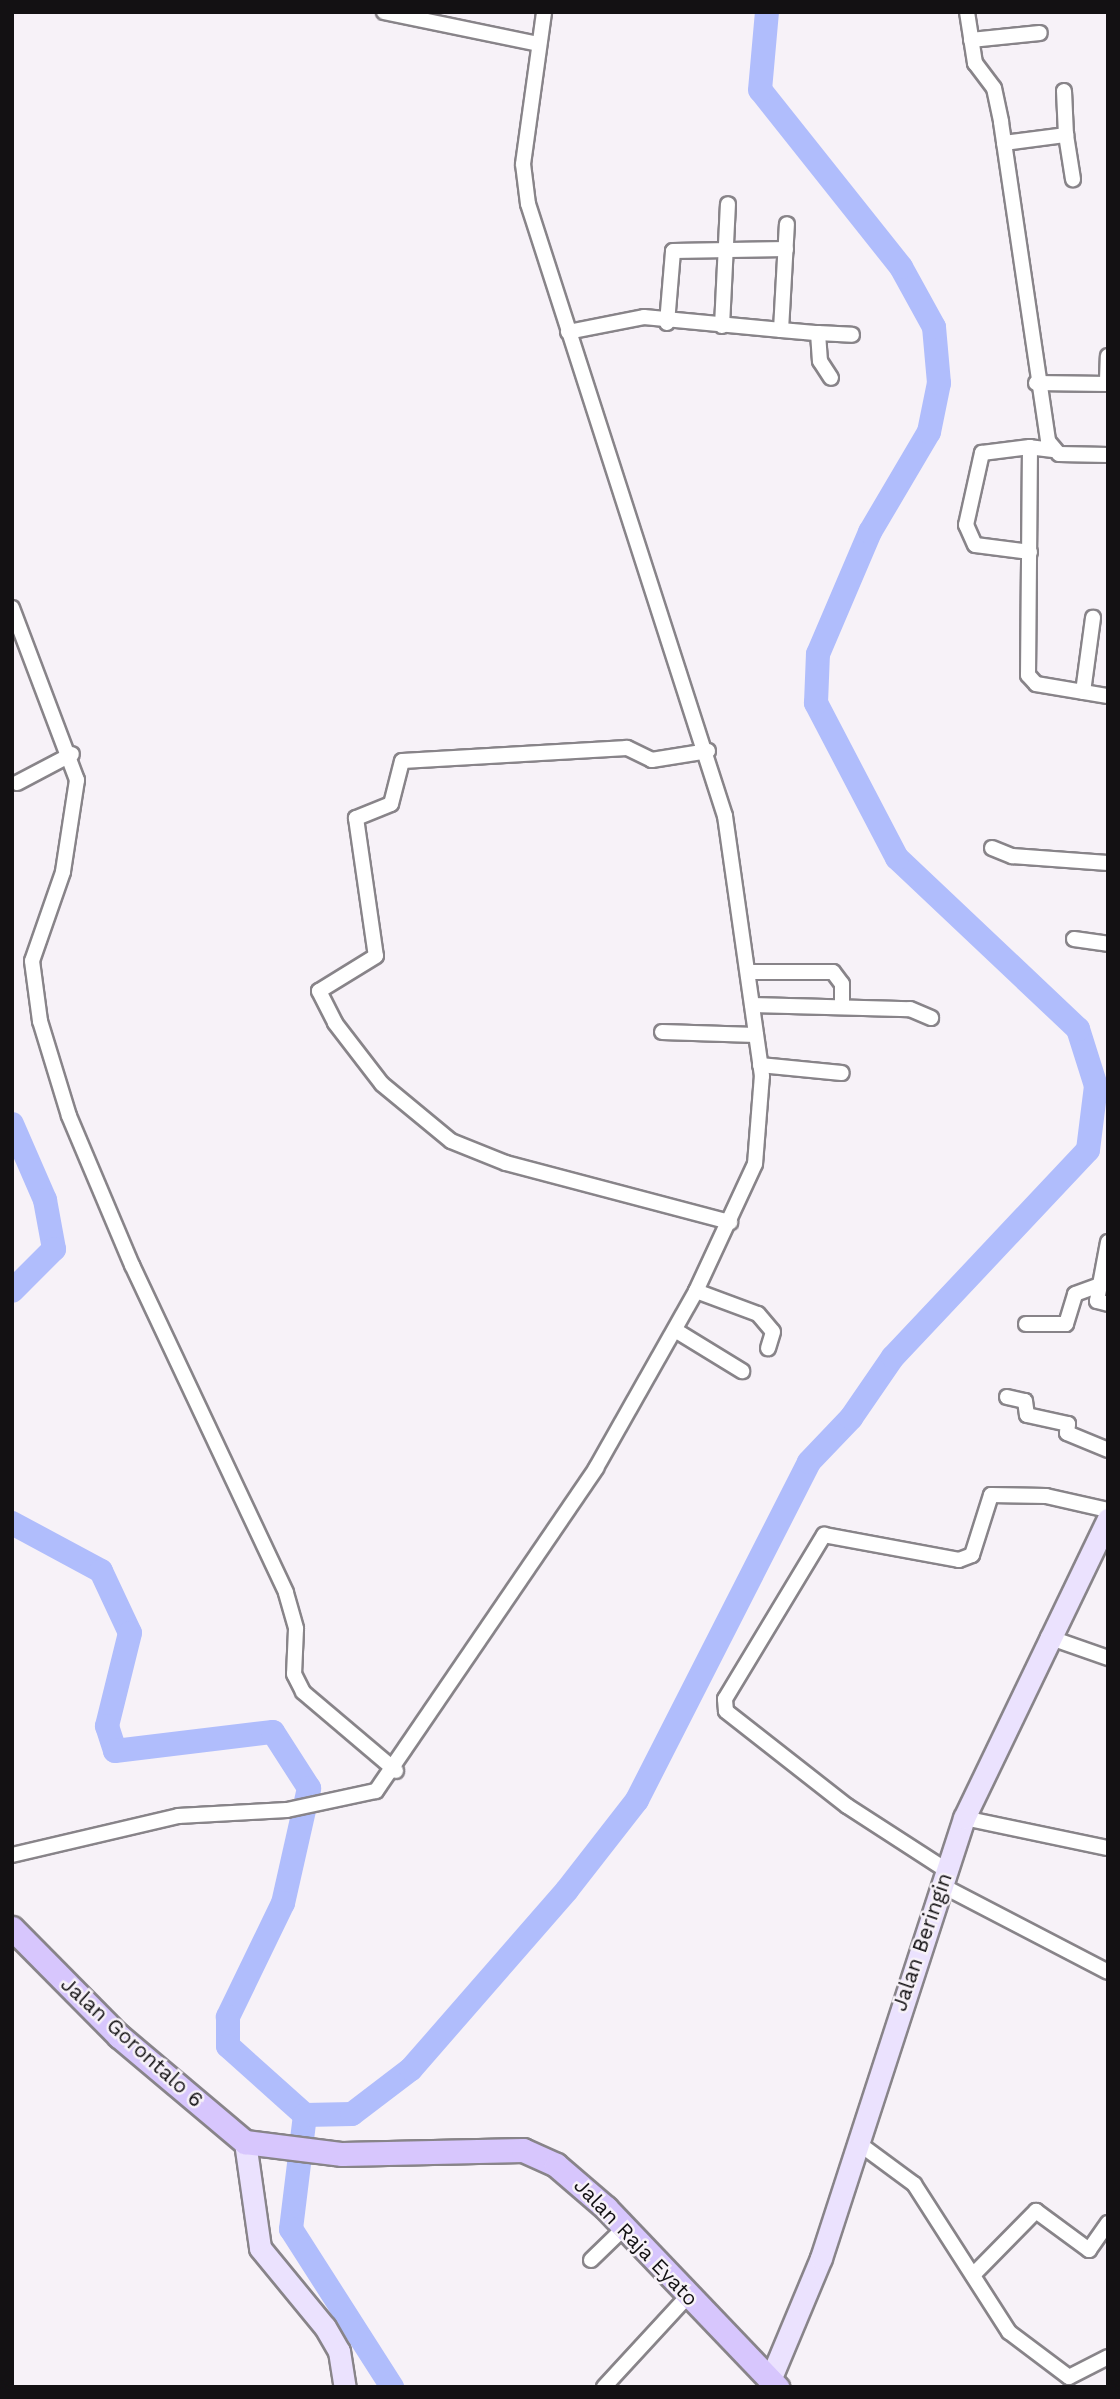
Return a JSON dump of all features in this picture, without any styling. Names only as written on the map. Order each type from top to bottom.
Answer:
[{"type":"main road","name":"Jalan Gorontalo 6","points":[[12,1928],[119,2036],[252,2144]]},
{"type":"main road","name":"Jalan Raja Eyato","points":[[252,2144],[342,2154],[523,2150],[575,2179],[774,2383]]},
{"type":"street","points":[[384,12],[537,44]]},
{"type":"street","points":[[12,1855],[178,1816],[287,1810],[342,1801],[368,1795],[396,1771],[596,1468],[696,1292],[730,1222],[760,1146],[760,1065],[750,972],[708,751],[568,332],[548,280],[523,164],[537,44],[544,12]]},
{"type":"street","points":[[967,12],[975,63],[994,88],[1004,143],[1036,383],[1053,450]]},
{"type":"street","points":[[971,40],[1040,33]]},
{"type":"street","points":[[1064,91],[1066,135],[1073,179]]},
{"type":"street","points":[[1004,143],[1066,135]]},
{"type":"street","points":[[722,326],[728,204]]},
{"type":"street","points":[[780,330],[787,224]]},
{"type":"street","points":[[667,323],[671,253],[786,249]]},
{"type":"street","points":[[568,332],[634,318],[667,323],[852,335]]},
{"type":"street","points":[[818,333],[820,361],[831,378]]},
{"type":"street","points":[[1036,383],[1107,382],[1108,356]]},
{"type":"street","points":[[1030,447],[1028,678],[1108,696]]},
{"type":"street","points":[[1030,552],[975,545],[967,524],[982,453],[1030,447],[1108,455]]},
{"type":"street","points":[[12,608],[72,754],[79,793],[57,892],[32,961],[40,1021],[65,1104],[132,1265],[286,1593],[296,1629],[295,1674],[303,1692],[396,1771]]},
{"type":"street","points":[[1083,692],[1093,618]]},
{"type":"street","points":[[708,751],[652,760],[627,748],[402,761],[391,804],[356,818],[376,956],[319,991],[335,1023],[382,1084],[452,1141],[506,1163],[730,1222]]},
{"type":"street","points":[[17,783],[72,754]]},
{"type":"street","points":[[992,848],[1013,856],[1108,863]]},
{"type":"street","points":[[1074,939],[1108,944]]},
{"type":"street","points":[[750,972],[833,972],[842,984],[842,1006]]},
{"type":"street","points":[[752,1005],[910,1009],[931,1018]]},
{"type":"street","points":[[662,1032],[756,1035]]},
{"type":"street","points":[[760,1065],[842,1073]]},
{"type":"street","points":[[1108,1242],[1097,1301],[1108,1304]]},
{"type":"street","points":[[1026,1324],[1066,1324],[1075,1294],[1100,1285]]},
{"type":"street","points":[[696,1292],[758,1314],[773,1332],[768,1348]]},
{"type":"street","points":[[675,1330],[741,1371]]},
{"type":"street","points":[[1007,1397],[1025,1401],[1027,1415],[1068,1424],[1067,1433],[1108,1450]]},
{"type":"street","points":[[1108,1510],[1046,1496],[991,1495],[972,1555],[959,1560],[824,1535],[725,1699],[726,1711],[847,1806],[944,1877],[1108,1972]]},
{"type":"street","name":"Jalan Beringin","points":[[774,2383],[821,2258],[964,1818],[1048,1637],[1108,1519]]},
{"type":"street","points":[[1048,1637],[1108,1658]]},
{"type":"street","points":[[964,1818],[1108,1849]]},
{"type":"street","points":[[857,2142],[914,2184],[938,2231],[973,2275],[999,2321],[1063,2376],[1108,2357]]},
{"type":"street","points":[[252,2144],[260,2248],[326,2327],[339,2351],[345,2387]]},
{"type":"street","points":[[973,2275],[1036,2211],[1089,2249],[1108,2224]]},
{"type":"street","points":[[591,2260],[624,2228]]},
{"type":"street","points":[[604,2387],[688,2296]]},
{"type":"waterway","points":[[305,2115],[352,2114],[411,2069],[567,1890],[637,1800],[809,1462],[851,1418],[893,1357],[1088,1150],[1096,1086],[1078,1029],[897,858],[816,703],[818,654],[870,532],[929,432],[939,383],[934,327],[901,267],[760,90],[767,12]]},
{"type":"waterway","points":[[12,1124],[45,1200],[54,1249],[12,1291]]},
{"type":"waterway","points":[[12,1523],[101,1571],[130,1633],[107,1726],[115,1751],[273,1732],[309,1788],[283,1903],[228,2017],[228,2046],[305,2115],[291,2229],[392,2387]]}]
